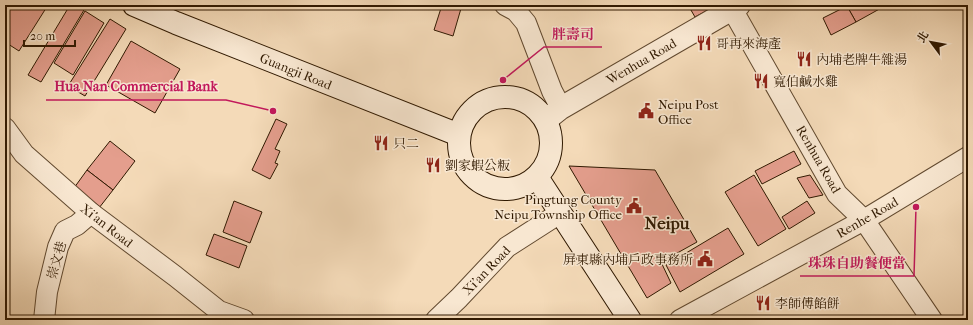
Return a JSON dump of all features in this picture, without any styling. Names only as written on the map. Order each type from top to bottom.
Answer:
[{"type":"main road","name":"Guangji Road","points":[[134,5],[459,135]]},
{"type":"main road","name":"Wenhua Road","points":[[554,114],[736,7]]},
{"type":"main road","points":[[497,97],[512,97],[525,101],[537,109],[554,114],[551,135],[551,150],[546,165],[537,177],[523,186],[507,189],[491,187],[476,179],[465,167],[459,152],[459,135],[464,122],[472,110],[484,101],[497,97]]},
{"type":"main road","points":[[537,177],[630,320]]},
{"type":"street","points":[[505,5],[516,11],[526,23],[552,91],[554,114]]},
{"type":"street","name":"Renhua Road","points":[[736,7],[838,194],[864,220],[932,320]]},
{"type":"street","name":"Xi'an Road","points":[[5,128],[24,154],[91,213],[175,276],[220,316],[244,320]]},
{"type":"street","name":"Renhe Road","points":[[680,320],[864,220],[968,157]]},
{"type":"street","name":"崇文巷","points":[[44,320],[47,292],[58,247],[65,231],[77,225],[91,213]]},
{"type":"street","name":"Xi'an Road","points":[[436,320],[459,298],[506,247],[560,213]]},
{"type":"building","points":[[8,5],[48,5],[19,51],[5,42],[5,10]]},
{"type":"building","points":[[70,5],[76,5],[84,10],[41,82],[28,75]]},
{"type":"building","points":[[442,5],[462,5],[453,36],[434,30]]},
{"type":"building","points":[[688,5],[717,5],[695,17]]},
{"type":"building","points":[[853,5],[882,5],[883,7],[856,22],[848,8]]},
{"type":"building","points":[[847,6],[856,22],[831,35],[823,18]]},
{"type":"building","points":[[85,11],[104,23],[73,75],[54,63]]},
{"type":"building","points":[[110,19],[126,29],[85,96],[68,86]]},
{"type":"building","points":[[131,41],[180,69],[155,113],[106,85]]},
{"type":"building","points":[[276,119],[287,124],[275,149],[280,151],[275,163],[278,164],[270,179],[252,170]]},
{"type":"building","points":[[110,141],[135,161],[113,190],[87,170]]},
{"type":"building","points":[[794,151],[801,164],[762,184],[755,171]]},
{"type":"building","name":"Pingtung County Neipu Township Office","points":[[569,166],[655,170],[697,242],[661,262],[671,283],[647,298]]},
{"type":"building","points":[[87,170],[113,190],[99,208],[74,188]]},
{"type":"building","points":[[754,175],[786,229],[758,246],[725,192]]},
{"type":"building","points":[[810,175],[823,195],[809,198],[797,178]]},
{"type":"building","points":[[234,201],[262,212],[250,243],[223,232]]},
{"type":"building","points":[[807,201],[815,213],[789,229],[782,217]]},
{"type":"building","name":"屏東縣內埔戶政事務所","points":[[728,228],[744,254],[680,292],[666,265]]},
{"type":"building","points":[[214,234],[247,246],[239,268],[206,255]]},
{"type":"place","name":"哥再來海產","points":[[704,43]]},
{"type":"place","name":"內埔老牌牛雜湯","points":[[804,59]]},
{"type":"place","name":"胖壽司","points":[[503,80]]},
{"type":"place","name":"寬伯鹹水雞","points":[[761,81]]},
{"type":"place","name":"Hua Nan Commercial Bank","points":[[273,111]]},
{"type":"place","name":"Neipu Post Office","points":[[646,111]]},
{"type":"place","name":"只二","points":[[381,143]]},
{"type":"place","name":"劉家蝦公粄","points":[[433,165]]},
{"type":"place","name":"Pingtung County Neipu Township Office","points":[[634,206]]},
{"type":"place","name":"珠珠自助餐便當","points":[[916,207]]},
{"type":"place","name":"屏東縣內埔戶政事務所","points":[[705,259]]},
{"type":"place","name":"李師傅餡餅","points":[[763,303]]},
{"type":"district","name":"Neipu","points":[[667,223]]}]
